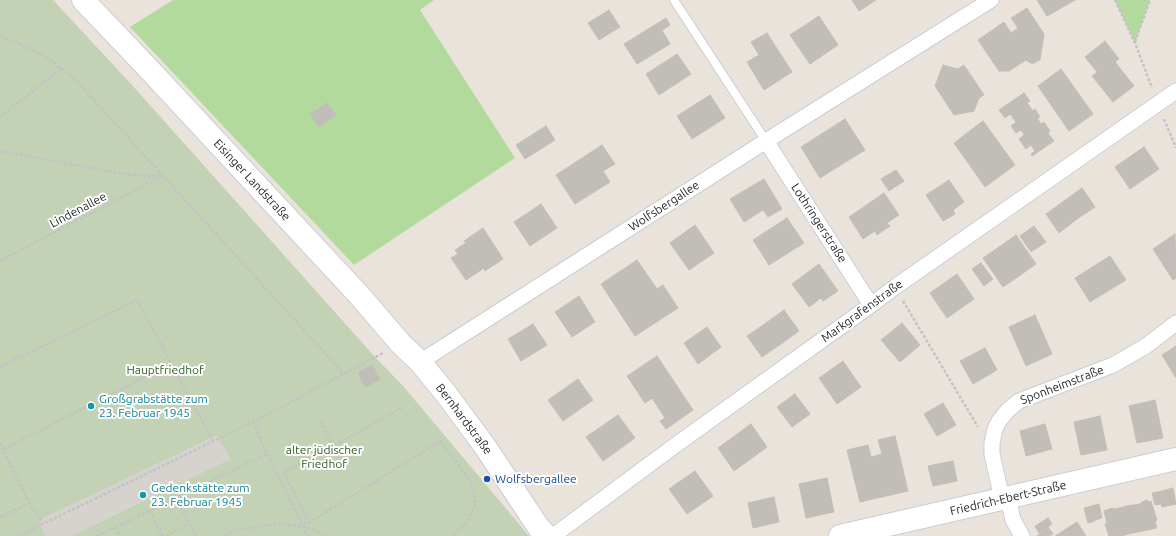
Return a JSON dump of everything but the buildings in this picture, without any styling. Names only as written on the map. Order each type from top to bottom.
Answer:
[{"type":"main road","name":"Eisinger Landstraße","points":[[83,0],[348,284],[401,344],[420,362]]},
{"type":"main road","name":"Bernhardstraße","points":[[420,362],[447,395],[486,448],[539,528],[547,536]]},
{"type":"main road","name":"Friedrich-Ebert-Straße","points":[[840,536],[1176,459]]},
{"type":"street","name":"Wolfsbergallee","points":[[420,362],[766,141],[991,0]]},
{"type":"street","name":"Markgrafenstraße","points":[[553,536],[677,444],[895,287],[1176,91]]},
{"type":"street","name":"Lothringerstraße","points":[[766,141],[871,305]]},
{"type":"street","name":"Sponheimstraße","points":[[1022,536],[1013,520],[1005,499],[992,454],[993,437],[999,421],[1008,410],[1019,401],[1113,365],[1146,346],[1176,323]]},
{"type":"lane","points":[[674,0],[766,141]]},
{"type":"path","points":[[1115,0],[1134,43],[1150,0]]},
{"type":"path","points":[[0,36],[29,48],[62,68],[74,78],[344,374]]},
{"type":"path","points":[[0,117],[62,68]]},
{"type":"path","points":[[0,151],[124,174],[147,176],[164,175]]},
{"type":"path","name":"Lindenallee","points":[[0,262],[164,175]]},
{"type":"path","points":[[895,287],[980,429],[993,437]]},
{"type":"path","points":[[0,367],[137,300],[170,364],[213,441]]},
{"type":"path","points":[[18,536],[253,422],[401,344]]},
{"type":"path","points":[[4,448],[170,364]]},
{"type":"path","points":[[304,526],[306,518],[284,473],[403,407]]},
{"type":"path","points":[[321,421],[333,446]]},
{"type":"path","points":[[253,422],[267,454],[308,536]]},
{"type":"path","points":[[304,526],[440,441],[470,480],[476,503],[467,522],[453,536]]},
{"type":"path","points":[[0,444],[4,448],[29,503],[44,523]]},
{"type":"path","points":[[98,536],[267,454]]},
{"type":"path","points":[[176,498],[196,536]]},
{"type":"path","points":[[0,517],[29,503]]},
{"type":"path","points":[[150,511],[164,536],[189,524]]},
{"type":"path","points":[[225,536],[237,530],[277,524],[304,526],[328,536]]},
{"type":"path","points":[[116,527],[120,536]]},
{"type":"green space","name":"Hauptfriedhof","points":[[0,0],[53,0],[131,84],[375,357],[403,386],[529,536],[0,536]]},
{"type":"green space","points":[[173,0],[434,0],[420,10],[515,158],[354,265],[130,27]]},
{"type":"green space","points":[[1115,0],[1150,0],[1135,43]]},
{"type":"shaded area","points":[[217,435],[231,459],[72,536],[45,536],[40,525],[41,519]]},
{"type":"place","name":"Großgrabstätte zum 23. Februar 1945","points":[[91,406]]},
{"type":"place","name":"Wolfsbergallee","points":[[487,479]]},
{"type":"place","name":"Gedenkstätte zum 23. Februar 1945","points":[[143,495]]},
{"type":"park label","name":"alter jüdischer Friedhof","points":[[324,457]]}]
